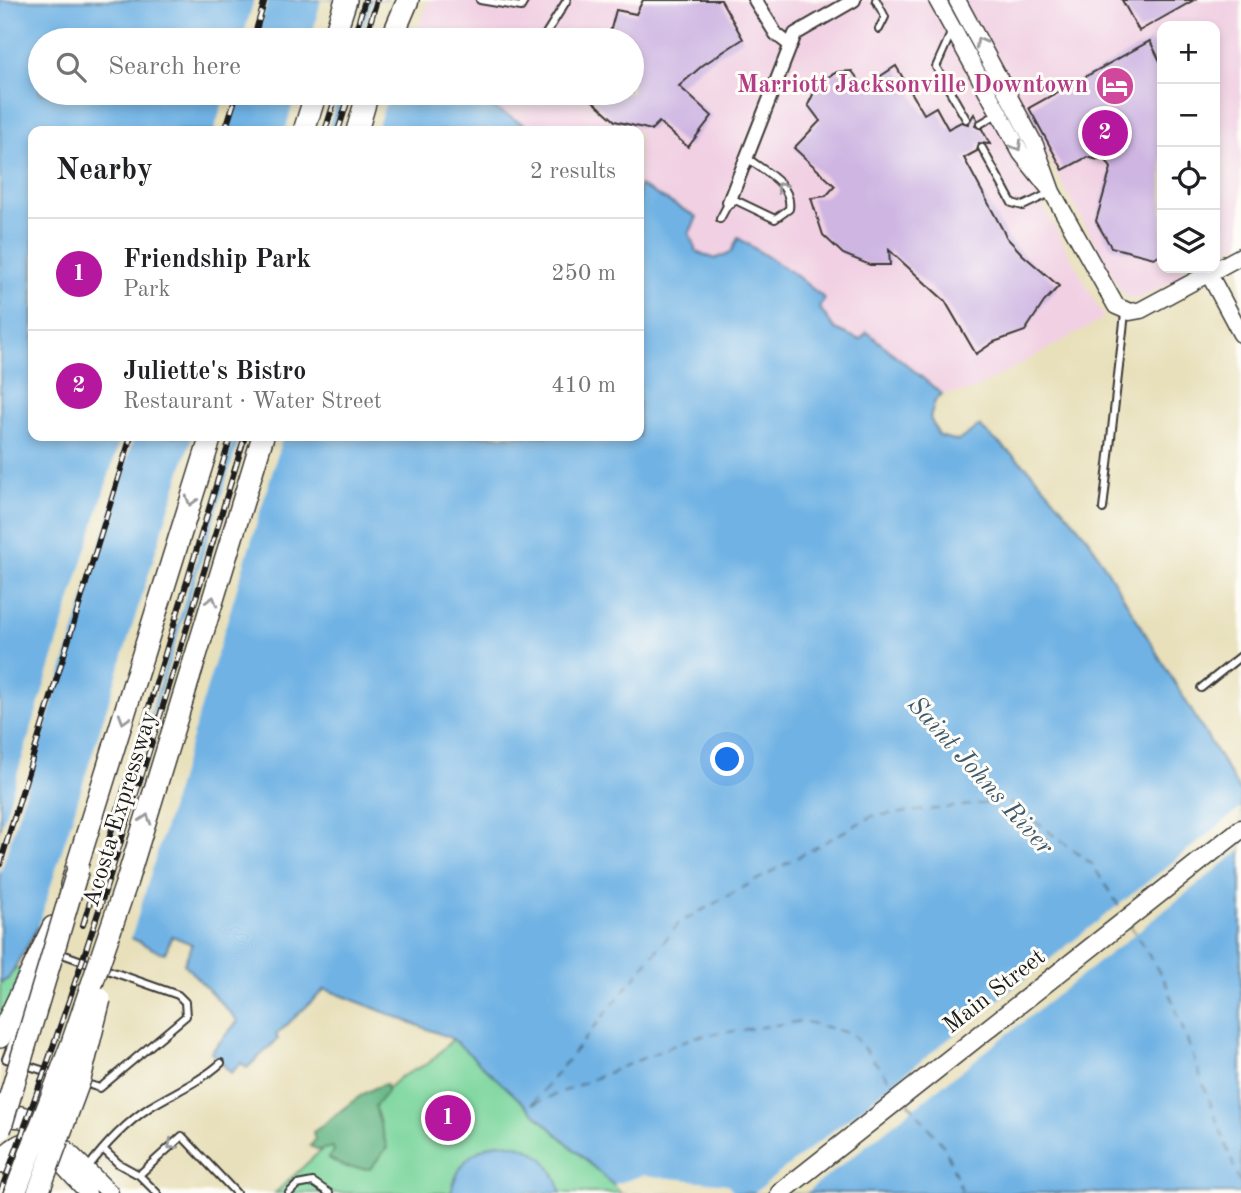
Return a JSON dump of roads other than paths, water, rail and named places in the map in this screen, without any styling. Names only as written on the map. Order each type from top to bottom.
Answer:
[{"type":"highway","points":[[333,28],[338,0]]},
{"type":"highway","points":[[336,28],[346,0]]},
{"type":"highway","points":[[388,28],[397,0]]},
{"type":"highway","points":[[396,28],[408,0]]},
{"type":"highway","points":[[306,126],[312,105]]},
{"type":"highway","points":[[358,126],[364,105]]},
{"type":"highway","name":"Acosta Expressway","points":[[0,1130],[209,441]]},
{"type":"highway","name":"Acosta Expressway","points":[[15,1193],[72,1043],[126,884],[261,441]]},
{"type":"highway","points":[[0,1037],[78,869]]},
{"type":"highway","points":[[38,1193],[84,1065],[126,884]]},
{"type":"highway","points":[[0,1118],[18,1116],[31,1119],[48,1150]]},
{"type":"highway","points":[[0,1163],[25,1143],[40,1144],[48,1150]]},
{"type":"main road","name":"Main Street","points":[[780,1193],[1241,829]]},
{"type":"street","points":[[755,0],[776,34],[789,45]]},
{"type":"street","points":[[730,200],[789,45],[802,28],[854,0]]},
{"type":"street","points":[[937,0],[953,29],[1041,157],[1052,192],[1109,298],[1125,311],[1141,310],[1241,257]]},
{"type":"street","points":[[957,0],[1006,109]]},
{"type":"street","points":[[1209,274],[1241,334]]},
{"type":"street","points":[[48,1150],[81,1184],[110,1193]]},
{"type":"lane","points":[[480,0],[521,7],[525,0]]},
{"type":"lane","points":[[550,28],[568,0]]},
{"type":"lane","points":[[876,0],[885,17],[879,29]]},
{"type":"lane","points":[[953,29],[936,67],[966,119]]},
{"type":"lane","points":[[980,124],[1006,109]]},
{"type":"lane","points":[[982,148],[1012,203],[1023,206],[1052,192]]},
{"type":"lane","points":[[720,219],[730,200],[775,219],[789,209],[788,193],[783,185],[746,158]]},
{"type":"lane","points":[[1103,509],[1125,311]]},
{"type":"lane","points":[[1201,688],[1241,656]]},
{"type":"lane","points":[[48,949],[173,993],[185,1002],[187,1012],[183,1019],[106,1085],[97,1088],[72,1080],[6,1059],[48,949]]},
{"type":"lane","points":[[81,1184],[103,1149],[145,1111],[206,1076],[221,1063]]},
{"type":"lane","points":[[48,1150],[72,1080]]},
{"type":"lane","points":[[139,1175],[182,1136],[236,1193]]},
{"type":"lane","points":[[103,1149],[119,1164],[139,1175],[156,1193]]},
{"type":"lane","points":[[289,1193],[298,1185],[313,1182],[329,1193]]},
{"type":"water","name":"Saint Johns River","points":[[0,0],[388,0],[381,28],[28,28],[28,105],[488,105],[528,126],[28,126],[28,441],[644,441],[644,188],[697,217],[689,234],[697,252],[715,259],[731,252],[738,238],[793,273],[825,299],[819,307],[835,329],[860,340],[867,332],[942,394],[935,401],[930,418],[939,436],[958,441],[979,426],[1030,470],[1088,538],[1241,793],[1241,1193],[622,1193],[453,1039],[325,989],[276,1035],[278,1039],[247,1068],[241,1063],[231,1073],[211,1052],[238,1021],[184,964],[192,944],[172,936],[165,953],[109,931],[39,925],[8,979],[0,983]]},
{"type":"water","points":[[497,1143],[520,1146],[539,1155],[552,1171],[561,1193],[451,1193],[457,1174],[466,1160],[479,1150]]},
{"type":"railway","points":[[257,28],[265,0]]},
{"type":"railway","points":[[357,28],[365,0]]},
{"type":"railway","points":[[369,28],[377,0]]},
{"type":"railway","points":[[227,126],[233,105]]},
{"type":"railway","points":[[327,126],[333,105]]},
{"type":"railway","points":[[340,126],[346,105]]},
{"type":"railway","points":[[0,864],[129,441]]},
{"type":"railway","points":[[83,925],[229,441]]},
{"type":"railway","points":[[0,1193],[99,911],[243,441]]},
{"type":"place","name":"Marriott Jacksonville Downtown","points":[[1115,86]]},
{"type":"place","name":"Juliette's Bistro","points":[[1105,133]]},
{"type":"place","name":"Friendship Park","points":[[448,1118]]}]
